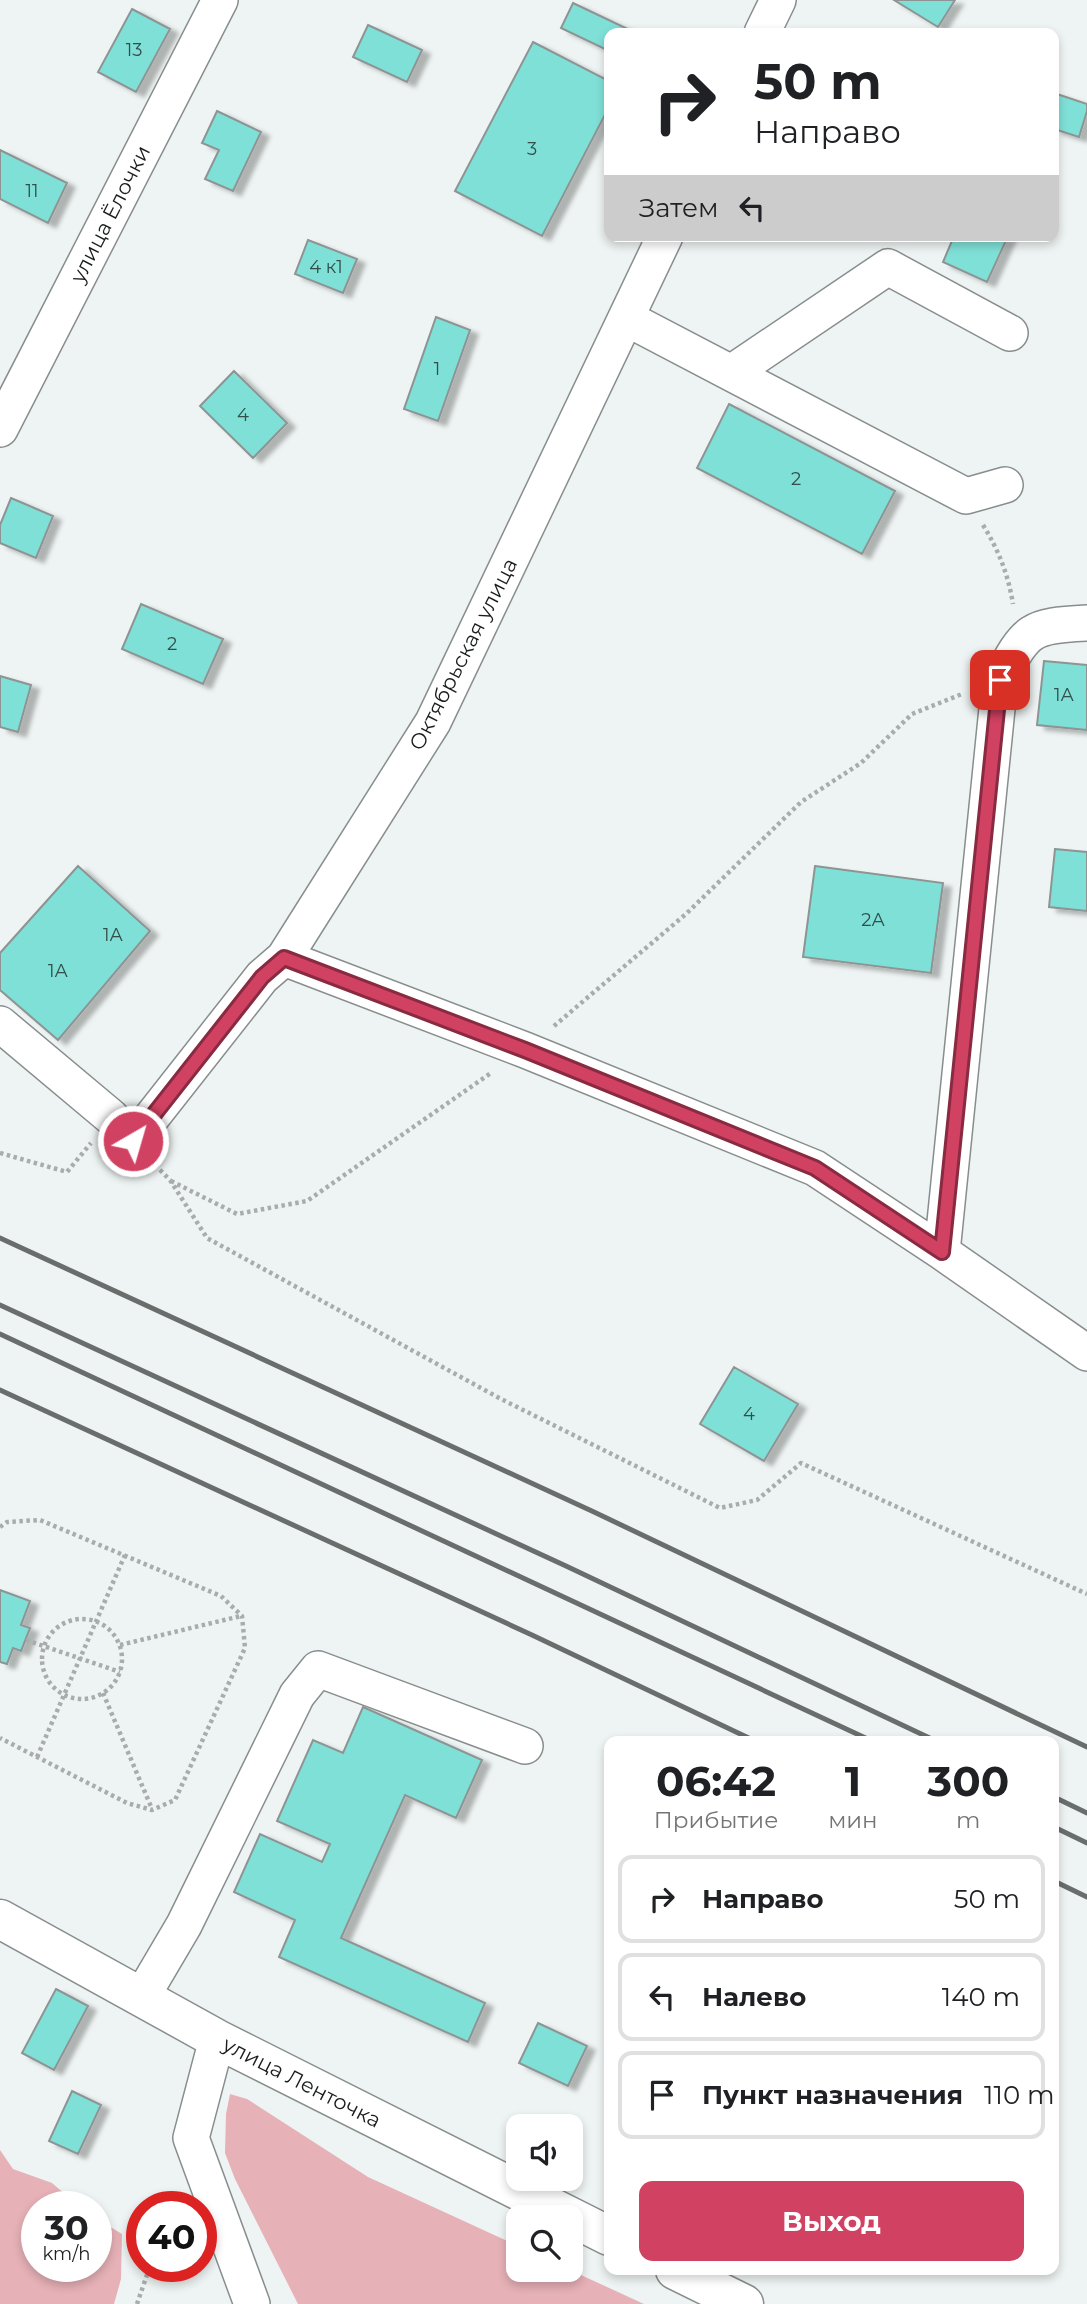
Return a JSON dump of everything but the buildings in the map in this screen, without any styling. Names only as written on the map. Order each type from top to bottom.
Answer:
[{"type":"main road","name":"улица Ленточка","points":[[0,1919],[217,2039],[604,2233]]},
{"type":"main road","points":[[685,2275],[744,2304]]},
{"type":"street","name":"улица Ёлочки","points":[[0,429],[220,0]]},
{"type":"street","points":[[764,28],[778,0]]},
{"type":"street","name":"Октябрьская улица","points":[[122,1129],[262,977],[284,958],[433,722],[662,242]]},
{"type":"street","points":[[732,373],[888,267],[1010,332]]},
{"type":"street","points":[[626,318],[966,496],[1005,485]]},
{"type":"street","points":[[942,1252],[1000,680],[1020,642],[1044,626],[1087,623]]},
{"type":"street","points":[[284,958],[525,1050],[815,1168],[1087,1353]]},
{"type":"street","points":[[0,1024],[122,1129]]},
{"type":"street","points":[[141,1997],[184,1925],[298,1695],[318,1669],[526,1746]]},
{"type":"street","points":[[217,2039],[191,2138],[252,2304]]},
{"type":"path","points":[[966,496],[1000,552],[1009,578],[1015,613],[1030,636]]},
{"type":"path","points":[[1000,680],[912,714],[861,763],[801,802],[686,914],[525,1050],[307,1201],[237,1214],[170,1180],[207,1238],[501,1399],[720,1508],[757,1500],[802,1463],[1087,1594]]},
{"type":"path","points":[[0,1153],[67,1172],[122,1129]]},
{"type":"path","points":[[0,1527],[6,1522],[40,1520],[221,1595],[242,1616],[245,1648],[175,1800],[152,1810],[127,1802],[0,1738]]},
{"type":"path","points":[[37,1757],[125,1555]]},
{"type":"path","points":[[120,1645],[242,1616]]},
{"type":"path","points":[[87,1619],[96,1622],[113,1632],[120,1645],[120,1672],[113,1684],[103,1693],[89,1698],[75,1698],[52,1685],[45,1673],[42,1660],[44,1646],[60,1625],[72,1620],[87,1619]]},
{"type":"path","points":[[26,1640],[120,1672]]},
{"type":"path","points":[[103,1693],[152,1810]]},
{"type":"path","points":[[137,2304],[145,2282]]},
{"type":"shaded area","points":[[230,2094],[247,2099],[368,2177],[506,2240],[506,2282],[583,2282],[583,2276],[644,2304],[298,2304],[235,2179],[225,2153],[226,2114]]},
{"type":"shaded area","points":[[0,2150],[13,2169],[52,2183],[61,2191],[21,2191],[21,2282],[112,2282],[112,2228],[122,2234],[121,2279],[114,2304],[0,2304]]},
{"type":"railway","points":[[0,1238],[594,1512],[1087,1747]]},
{"type":"railway","points":[[0,1305],[566,1566],[925,1736]]},
{"type":"railway","points":[[0,1334],[861,1736]]},
{"type":"railway","points":[[0,1390],[744,1736]]},
{"type":"railway","points":[[1059,1799],[1087,1813]]},
{"type":"railway","points":[[1059,1829],[1087,1843]]},
{"type":"railway","points":[[1059,1883],[1087,1897]]},
{"type":"route","points":[[133,1141],[262,977],[284,958],[525,1050],[815,1168],[942,1252],[1000,680]]}]
